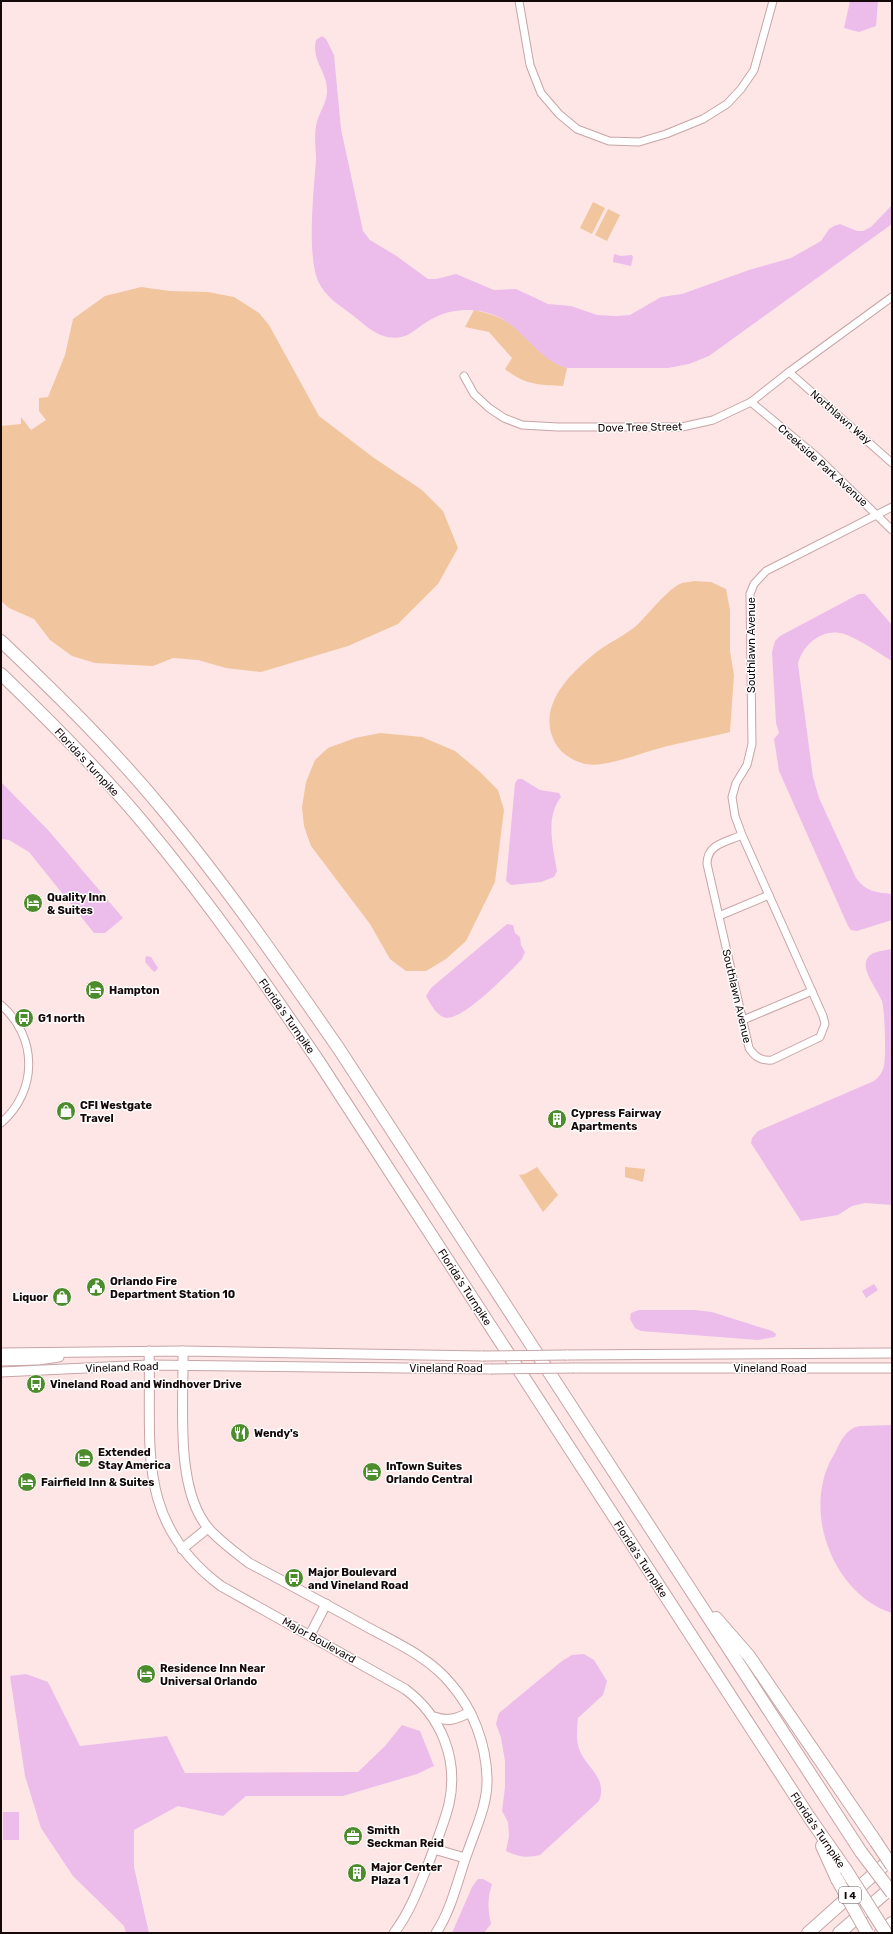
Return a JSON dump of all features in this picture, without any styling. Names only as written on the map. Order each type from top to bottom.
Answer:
[{"type":"highway","points":[[1,641],[107,745],[164,810],[276,958],[339,1049],[861,1852],[892,1893]]},
{"type":"highway","name":"Florida's Turnpike","points":[[1,674],[89,762],[145,825],[207,904],[266,984],[319,1062],[809,1817],[846,1870],[886,1933]]},
{"type":"highway","points":[[688,1585],[749,1656],[892,1866]]},
{"type":"highway","points":[[809,1817],[837,1879],[867,1933]]},
{"type":"highway","name":"I 4","points":[[808,1933],[892,1858]]},
{"type":"highway","points":[[839,1933],[892,1887]]},
{"type":"highway","points":[[881,1933],[892,1923]]},
{"type":"street","points":[[520,1],[530,65],[541,92],[559,114],[577,129],[609,141],[640,142],[666,134],[703,119],[727,104],[741,89],[754,70],[773,1]]},
{"type":"street","name":"Dove Tree Street","points":[[464,376],[474,394],[489,408],[504,418],[522,425],[558,428],[682,428],[714,420],[751,402],[789,372],[892,297]]},
{"type":"street","name":"Northlawn Way","points":[[789,372],[892,463]]},
{"type":"street","name":"Creekside Park Avenue","points":[[751,402],[816,457],[892,530]]},
{"type":"street","name":"Southlawn Avenue","points":[[742,835],[716,846],[707,856],[707,864],[749,1048],[753,1054],[765,1060],[772,1060],[820,1037],[825,1024],[735,816],[732,797],[736,783],[747,765],[752,744],[749,602],[752,589],[760,576],[766,571],[892,507]]},
{"type":"street","points":[[718,916],[769,895]]},
{"type":"street","points":[[743,1020],[812,991]]},
{"type":"street","points":[[1,1005],[21,1029],[26,1044],[28,1060],[28,1076],[23,1091],[15,1108],[1,1123]]},
{"type":"street","name":"Major Boulevard","points":[[149,1351],[150,1452],[153,1481],[158,1502],[168,1527],[182,1550],[200,1571],[221,1586],[405,1689],[417,1698],[434,1717],[446,1742],[451,1772],[449,1804],[434,1849],[416,1895],[394,1933]]},
{"type":"street","points":[[184,1351],[184,1461],[188,1485],[196,1509],[208,1528],[228,1548],[249,1563],[404,1647],[433,1666],[451,1683],[466,1703],[470,1712],[484,1752],[487,1780],[483,1809],[451,1899],[436,1933]]},
{"type":"street","name":"Vineland Road","points":[[1,1353],[184,1351],[483,1356],[892,1353]]},
{"type":"street","points":[[1,1362],[38,1360],[84,1352]]},
{"type":"street","points":[[840,1354],[840,1368]]},
{"type":"street","name":"Vineland Road","points":[[1,1372],[149,1365],[491,1369],[892,1368]]},
{"type":"street","points":[[182,1550],[208,1528]]},
{"type":"street","points":[[310,1635],[326,1604]]},
{"type":"street","points":[[434,1717],[448,1721],[459,1718],[470,1712]]},
{"type":"street","points":[[434,1849],[465,1858]]},
{"type":"shaded area","points":[[850,1],[878,1],[876,26],[859,32],[844,28]]},
{"type":"shaded area","points":[[322,36],[326,39],[334,55],[341,129],[363,231],[370,240],[395,255],[428,279],[436,279],[456,274],[494,290],[516,289],[548,304],[571,306],[597,315],[630,315],[661,297],[682,294],[749,270],[791,258],[821,241],[829,229],[834,226],[840,224],[857,231],[863,231],[871,227],[892,205],[892,224],[709,356],[689,364],[668,368],[567,368],[556,364],[546,357],[511,325],[502,319],[476,310],[460,310],[444,313],[430,320],[406,336],[394,338],[387,337],[368,327],[329,297],[319,283],[315,271],[312,222],[316,159],[315,130],[325,101],[327,85],[315,47],[316,40]]},
{"type":"shaded area","points":[[593,202],[605,208],[592,234],[580,228]]},
{"type":"shaded area","points":[[608,209],[620,215],[607,241],[595,235]]},
{"type":"shaded area","points":[[614,254],[621,256],[632,255],[631,266],[613,262]]},
{"type":"shaded area","points":[[141,287],[170,291],[208,292],[234,297],[259,313],[269,325],[319,416],[374,458],[422,490],[443,511],[458,548],[438,584],[398,624],[348,646],[261,672],[226,668],[198,660],[173,658],[153,666],[95,663],[72,656],[50,640],[34,619],[9,608],[1,601],[1,426],[21,424],[21,417],[31,430],[46,420],[39,411],[39,398],[48,397],[65,355],[73,319],[105,296]]},
{"type":"shaded area","points":[[474,310],[501,318],[516,329],[550,360],[567,368],[563,386],[532,383],[519,378],[505,369],[512,358],[489,332],[465,327]]},
{"type":"shaded area","points":[[694,581],[711,582],[726,589],[730,610],[730,651],[734,675],[730,732],[602,764],[593,765],[580,763],[570,758],[561,751],[554,741],[550,723],[551,711],[561,688],[569,677],[588,659],[636,626],[671,590],[682,583]]},
{"type":"shaded area","points":[[859,594],[865,594],[892,625],[892,661],[855,639],[836,632],[821,635],[809,644],[800,657],[798,664],[813,777],[819,798],[856,878],[868,889],[881,893],[892,894],[892,920],[857,931],[851,930],[848,926],[779,771],[774,739],[779,733],[776,723],[772,652],[775,641],[780,636]]},
{"type":"shaded area","points":[[380,733],[422,737],[455,751],[479,771],[498,790],[504,810],[495,882],[466,941],[446,959],[426,971],[406,971],[390,959],[370,924],[311,846],[304,826],[302,807],[306,782],[315,760],[328,748],[355,738]]},
{"type":"shaded area","points":[[518,779],[522,779],[540,790],[559,793],[561,797],[556,805],[552,823],[552,842],[557,871],[554,877],[541,882],[511,885],[506,881],[515,783]]},
{"type":"shaded area","points":[[1,782],[48,830],[123,918],[105,933],[94,933],[29,852],[9,840],[1,839]]},
{"type":"shaded area","points":[[507,924],[513,925],[515,933],[520,937],[521,945],[525,952],[522,959],[486,994],[464,1011],[447,1018],[440,1015],[434,1009],[426,996],[431,988]]},
{"type":"shaded area","points":[[892,949],[892,1205],[865,1203],[852,1206],[838,1215],[801,1221],[751,1143],[752,1138],[758,1131],[874,1081],[880,1075],[884,1066],[885,1053],[883,1006],[882,1001],[871,982],[867,971],[866,962],[867,958],[873,954]]},
{"type":"shaded area","points":[[146,956],[151,957],[158,968],[155,972],[145,962]]},
{"type":"shaded area","points":[[537,1167],[558,1195],[543,1212],[519,1175],[525,1174]]},
{"type":"shaded area","points":[[625,1167],[645,1169],[643,1182],[625,1177]]},
{"type":"shaded area","points":[[874,1284],[878,1290],[866,1298],[862,1291]]},
{"type":"shaded area","points":[[639,1310],[695,1310],[712,1312],[772,1331],[776,1334],[775,1337],[758,1340],[641,1331],[635,1328],[630,1319],[631,1313]]},
{"type":"shaded area","points":[[892,1425],[892,1613],[874,1605],[858,1593],[845,1578],[834,1560],[826,1541],[820,1501],[826,1470],[845,1435],[855,1427]]},
{"type":"shaded area","points":[[584,1654],[594,1660],[607,1681],[603,1695],[578,1718],[577,1726],[579,1749],[601,1785],[599,1801],[540,1855],[527,1857],[515,1855],[506,1851],[509,1836],[508,1822],[502,1811],[505,1787],[505,1761],[501,1738],[496,1724],[499,1713],[562,1661],[572,1655]]},
{"type":"shaded area","points":[[26,1674],[48,1682],[80,1746],[167,1736],[185,1773],[358,1772],[385,1746],[402,1725],[420,1731],[434,1766],[417,1774],[343,1796],[246,1796],[223,1816],[178,1806],[134,1830],[134,1867],[149,1933],[126,1933],[124,1926],[73,1876],[41,1828],[25,1776],[10,1676]]},
{"type":"shaded area","points":[[3,1812],[19,1812],[19,1840],[3,1840]]},
{"type":"shaded area","points":[[478,1879],[483,1879],[492,1884],[488,1904],[491,1924],[484,1933],[452,1933],[472,1887]]},
{"type":"place","name":"Quality Inn & Suites","points":[[33,903]]},
{"type":"place","name":"Hampton","points":[[95,990]]},
{"type":"place","name":"G1 north","points":[[24,1018]]},
{"type":"place","name":"CFI Westgate Travel","points":[[66,1111]]},
{"type":"place","name":"Cypress Fairway Apartments","points":[[557,1119]]},
{"type":"place","name":"Orlando Fire Department Station 10","points":[[96,1287]]},
{"type":"place","name":"Liquor","points":[[62,1297]]},
{"type":"place","name":"Vineland Road and Windhover Drive","points":[[36,1384]]},
{"type":"place","name":"Wendy's","points":[[240,1433]]},
{"type":"place","name":"Extended Stay America","points":[[84,1458]]},
{"type":"place","name":"InTown Suites Orlando Central","points":[[372,1472]]},
{"type":"place","name":"Fairfield Inn & Suites","points":[[27,1482]]},
{"type":"place","name":"Major Boulevard and Vineland Road","points":[[294,1578]]},
{"type":"place","name":"Residence Inn Near Universal Orlando","points":[[146,1674]]},
{"type":"place","name":"Smith Seckman Reid","points":[[353,1836]]},
{"type":"place","name":"Major Center Plaza 1","points":[[357,1873]]}]
